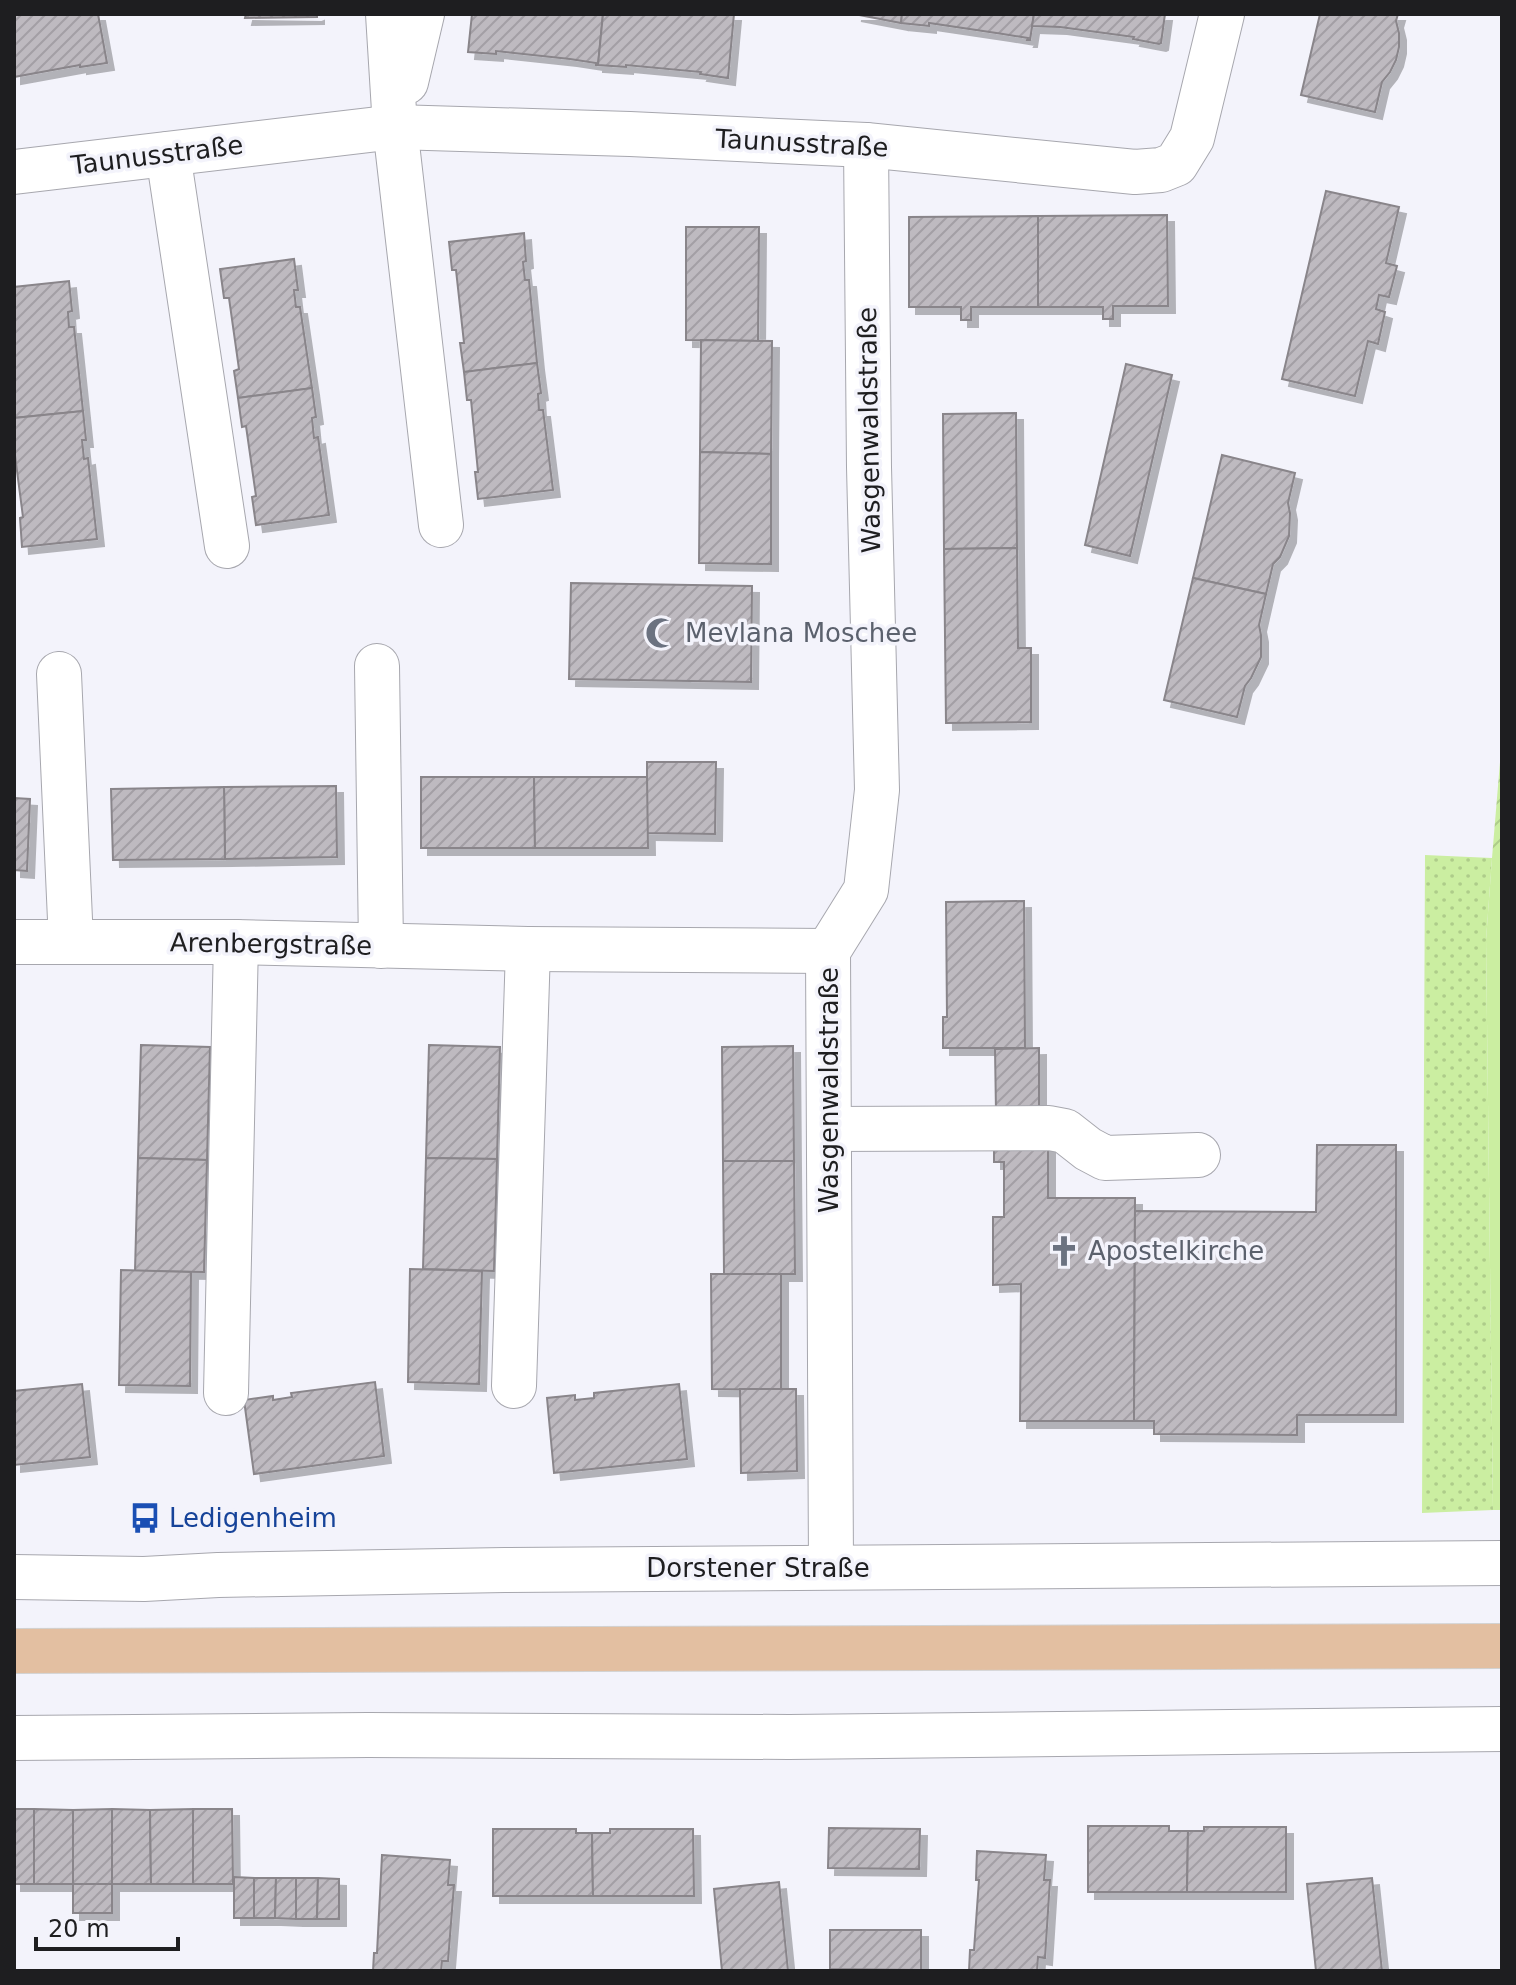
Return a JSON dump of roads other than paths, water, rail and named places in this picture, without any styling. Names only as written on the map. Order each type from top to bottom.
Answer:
[{"type":"main road","points":[[14,1651],[1502,1646]]},
{"type":"street","points":[[388,14],[395,127],[441,525]]},
{"type":"street","points":[[395,127],[422,14]]},
{"type":"street","name":"Taunusstraße","points":[[14,172],[395,127],[866,145],[1135,172],[1161,170],[1176,164],[1192,138],[1222,14]]},
{"type":"street","name":"Wasgenwaldstraße","points":[[831,1567],[828,951],[866,890],[877,790],[869,467],[866,145]]},
{"type":"street","points":[[168,154],[227,546]]},
{"type":"street","points":[[377,666],[381,946]]},
{"type":"street","points":[[59,674],[71,942]]},
{"type":"street","name":"Arenbergstraße","points":[[14,942],[236,942],[528,949],[828,951]]},
{"type":"street","points":[[226,1393],[236,942]]},
{"type":"street","points":[[514,1386],[528,949]]},
{"type":"street","points":[[830,1129],[1049,1128],[1065,1131],[1105,1158],[1198,1155]]},
{"type":"street","name":"Dorstener Straße","points":[[14,1577],[144,1579],[218,1575],[831,1567],[1502,1563]]},
{"type":"street","points":[[14,1738],[368,1735],[789,1737],[1502,1729]]},
{"type":"place","name":"Mevlana Moschee","points":[[661,633]]},
{"type":"place","name":"Apostelkirche","points":[[1064,1251]]},
{"type":"place","name":"Ledigenheim","points":[[145,1518]]}]
